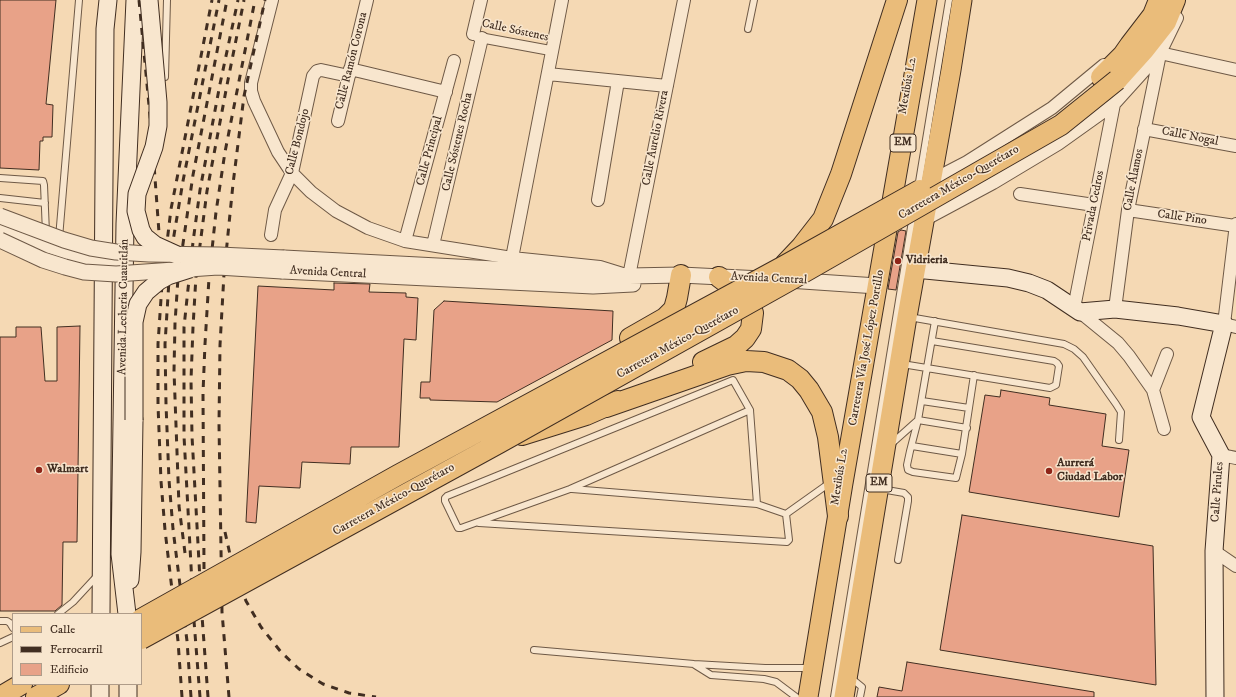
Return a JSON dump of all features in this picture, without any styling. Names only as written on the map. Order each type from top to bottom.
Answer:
[{"type":"highway","points":[[784,266],[823,219],[841,174],[897,0]]},
{"type":"highway","name":"Carretera México-Querétaro","points":[[1146,48],[1153,15],[1159,0]]},
{"type":"highway","name":"Carretera México-Querétaro","points":[[142,638],[499,443],[794,278],[1061,125],[1109,79],[1146,48],[1166,22],[1175,0]]},
{"type":"highway","name":"Carretera México-Querétaro","points":[[142,617],[398,475],[784,266],[1059,113],[1109,79]]},
{"type":"highway","points":[[398,475],[447,439],[665,318],[674,309],[678,298],[681,275]]},
{"type":"highway","points":[[606,407],[717,356],[736,346],[745,338],[751,329],[753,320],[753,314],[749,302],[719,276]]},
{"type":"highway","points":[[499,443],[586,415],[727,364],[746,361],[764,362],[788,370],[800,379],[809,390],[822,412],[828,437],[838,516]]},
{"type":"highway","points":[[0,690],[14,685]]},
{"type":"highway","points":[[0,697],[20,685]]},
{"type":"highway","points":[[36,697],[57,685]]},
{"type":"main road","name":"Avenida Lecheria Cuautitlán","points":[[101,613],[105,30],[108,0]]},
{"type":"main road","name":"Avenida Lecheria Cuautitlán","points":[[127,613],[120,554],[125,217],[135,0]]},
{"type":"main road","points":[[149,0],[158,102],[158,126],[154,147],[137,194],[136,211],[141,230],[145,237],[155,245],[177,255]]},
{"type":"main road","name":"Carretera Vía José López Portillo","points":[[808,697],[927,0]]},
{"type":"main road","name":"EM","points":[[844,697],[915,269],[962,0]]},
{"type":"main road","points":[[127,613],[132,552],[134,322],[138,304],[146,292],[159,281],[168,276],[190,269]]},
{"type":"main road","points":[[915,269],[1008,278],[1022,281],[1047,290],[1077,310],[1115,309],[1178,316],[1230,326]]},
{"type":"main road","name":"Calle Pirules","points":[[1214,697],[1214,551],[1229,457],[1201,417],[1230,326]]},
{"type":"main road","points":[[100,685],[100,697]]},
{"type":"main road","points":[[128,685],[128,697]]},
{"type":"street","points":[[272,0],[251,83],[251,91],[254,101],[278,152],[292,173],[311,192],[336,211],[368,228],[405,241],[512,258],[600,267],[629,276]]},
{"type":"street","name":"Calle Ramón Corona","points":[[338,121],[367,0]]},
{"type":"street","name":"Calle Sóstenes Rocha","points":[[433,245],[478,36],[481,0]]},
{"type":"street","points":[[512,258],[562,0]]},
{"type":"street","name":"Calle Aurelio Rivera","points":[[629,276],[667,86],[682,0]]},
{"type":"street","points":[[745,278],[756,273],[781,255],[803,231],[818,210],[825,195],[889,0]]},
{"type":"street","points":[[931,178],[940,176],[967,162],[1052,108],[1102,67],[1146,48],[1174,26],[1184,0]]},
{"type":"street","name":"Calle Sóstenes","points":[[478,36],[553,51]]},
{"type":"street","points":[[1146,48],[1236,70]]},
{"type":"street","points":[[924,220],[993,183],[1058,144],[1114,104],[1146,48]]},
{"type":"street","name":"Calle Álamos","points":[[1115,309],[1128,210],[1144,129],[1146,48]]},
{"type":"street","name":"Calle Principal","points":[[405,241],[454,61]]},
{"type":"street","name":"Calle Bondojo","points":[[271,235],[275,210],[292,173],[313,76],[317,71],[321,70],[349,72]]},
{"type":"street","points":[[349,72],[446,92]]},
{"type":"street","points":[[548,74],[667,86]]},
{"type":"street","points":[[598,200],[618,81]]},
{"type":"street","name":"Privada Cedros","points":[[1077,310],[1094,205],[1114,104]]},
{"type":"street","name":"Calle Nogal","points":[[1144,129],[1236,146]]},
{"type":"street","points":[[1020,194],[1094,205]]},
{"type":"street","name":"Calle Pino","points":[[1128,210],[1236,225]]},
{"type":"street","name":"Avenida Central","points":[[0,216],[64,240],[91,248],[116,252],[177,255],[219,255],[283,264],[593,286],[645,282],[660,276]]},
{"type":"street","name":"Calle Pirules","points":[[1230,326],[1236,225]]},
{"type":"street","points":[[0,229],[103,264],[124,266]]},
{"type":"street","name":"Avenida Central","points":[[0,240],[44,260],[84,272],[116,274],[283,264],[629,276],[719,276],[877,286]]},
{"type":"street","points":[[1077,310],[1118,343],[1153,390],[1164,429]]},
{"type":"street","points":[[1153,390],[1167,354]]},
{"type":"street","points":[[1214,551],[1236,566]]},
{"type":"lane","points":[[52,247],[79,0]]},
{"type":"lane","points":[[165,77],[167,0]]},
{"type":"lane","points":[[748,29],[754,0]]},
{"type":"lane","points":[[927,38],[933,0]]},
{"type":"lane","points":[[834,697],[949,0]]},
{"type":"lane","points":[[866,392],[910,137]]},
{"type":"lane","points":[[0,178],[43,181],[52,247]]},
{"type":"lane","points":[[0,198],[45,203]]},
{"type":"lane","points":[[907,317],[1064,344],[1074,348],[1083,357],[1120,412],[1118,440]]},
{"type":"lane","points":[[935,321],[922,401],[907,465],[908,470],[956,478],[958,475],[967,428],[974,375]]},
{"type":"lane","points":[[899,364],[1050,388],[1056,385],[1058,366],[1054,361],[932,341]]},
{"type":"lane","points":[[750,410],[570,489],[458,528],[445,501],[445,498],[733,380],[750,410],[757,504]]},
{"type":"lane","points":[[922,401],[969,408]]},
{"type":"lane","points":[[885,448],[893,444],[918,420]]},
{"type":"lane","points":[[918,420],[967,428]]},
{"type":"lane","points":[[912,446],[962,454]]},
{"type":"lane","points":[[786,514],[834,480]]},
{"type":"lane","points":[[570,489],[757,504],[786,514]]},
{"type":"lane","points":[[878,489],[904,493],[908,497],[898,560]]},
{"type":"lane","points":[[475,522],[786,542],[789,540],[786,514]]},
{"type":"lane","points":[[59,613],[73,602],[101,572]]},
{"type":"lane","points":[[0,621],[7,621],[12,626]]},
{"type":"lane","points":[[0,643],[12,637]]},
{"type":"lane","points":[[534,650],[694,664],[765,668],[812,668]]},
{"type":"lane","points":[[694,664],[711,675],[764,679],[776,682],[796,697]]},
{"type":"lane","points":[[847,676],[862,687],[860,697]]},
{"type":"building","points":[[0,0],[56,0],[46,104],[53,105],[52,137],[43,137],[43,141],[40,141],[39,170],[0,168]]},
{"type":"building","points":[[901,230],[906,231],[896,290],[888,289],[898,232]]},
{"type":"building","points":[[334,283],[370,284],[369,292],[406,293],[406,297],[418,298],[416,340],[404,339],[399,447],[351,447],[350,464],[302,462],[300,488],[259,486],[256,523],[246,522],[258,286],[334,290]]},
{"type":"building","points":[[444,301],[613,311],[612,340],[497,402],[430,400],[430,398],[420,398],[421,382],[430,382],[434,310]]},
{"type":"building","name":"Walmart","points":[[80,326],[77,542],[63,542],[62,605],[55,611],[0,611],[0,337],[16,337],[16,327],[41,327],[45,381],[57,381],[57,327]]},
{"type":"building","name":"Aurrerá Ciudad Labor","points":[[1001,390],[1050,398],[1049,405],[1106,414],[1102,446],[1129,450],[1119,517],[969,492],[985,395],[1000,397]]},
{"type":"building","points":[[962,515],[1153,546],[1156,685],[940,650]]},
{"type":"building","points":[[907,662],[1094,692],[1094,697],[877,697],[879,687],[902,691]]},
{"type":"railway","points":[[139,0],[152,137],[161,260]]},
{"type":"railway","points":[[182,697],[178,641],[161,481],[158,405],[158,344],[162,284],[171,209],[212,0]]},
{"type":"railway","points":[[191,697],[187,641],[173,529],[169,480],[165,344],[173,241],[183,181],[219,0]]},
{"type":"railway","points":[[185,553],[179,506],[174,371],[178,278],[193,175],[227,0]]},
{"type":"railway","points":[[200,697],[194,621],[184,436],[184,327],[200,190],[238,0]]},
{"type":"railway","points":[[208,697],[192,436],[191,380],[193,327],[196,276],[207,191],[244,0]]},
{"type":"railway","points":[[204,569],[203,393],[209,278],[216,212],[225,152],[255,0]]},
{"type":"railway","points":[[229,697],[222,612],[219,424],[220,345],[224,274],[244,96],[265,0]]},
{"type":"railway","points":[[225,532],[231,559],[246,601],[261,627],[281,652],[299,669],[323,684],[349,693],[376,697]]},
{"type":"place","name":"Vidrieria","points":[[898,261]]},
{"type":"place","name":"Walmart","points":[[39,470]]},
{"type":"place","name":"Aurrerá Ciudad Labor","points":[[1049,471]]}]
